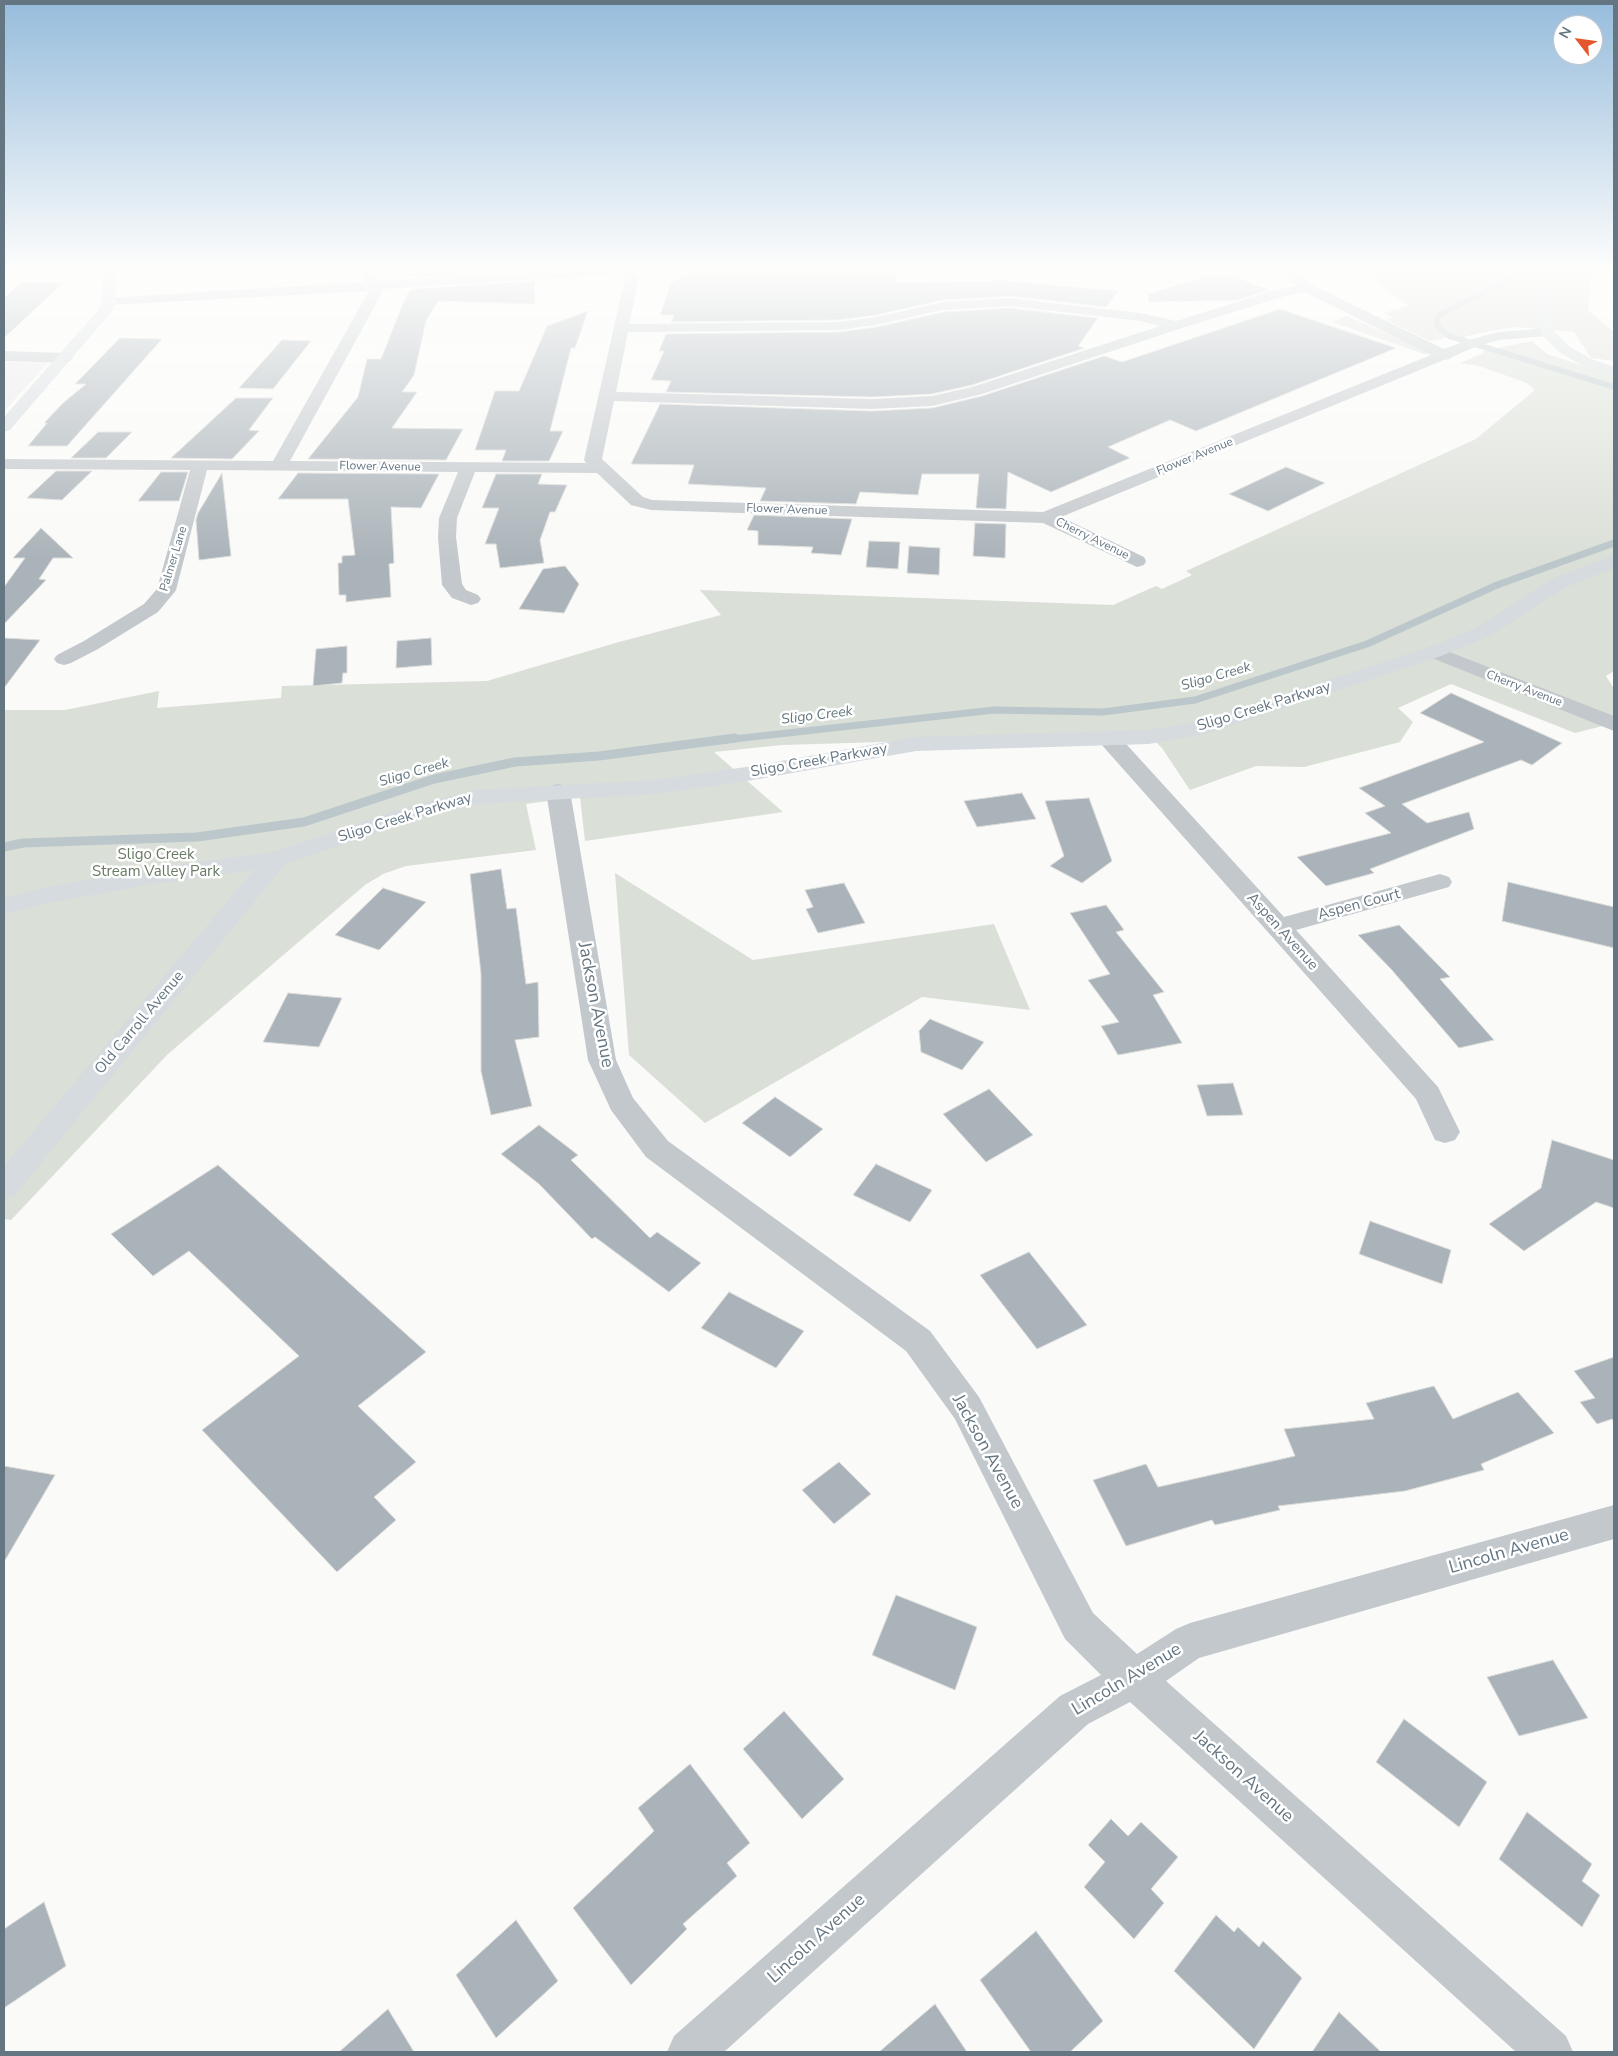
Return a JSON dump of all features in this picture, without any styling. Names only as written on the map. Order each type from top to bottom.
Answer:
[{"type":"street","points":[[4,427],[57,367]]},
{"type":"street","points":[[279,466],[334,367]]},
{"type":"street","points":[[600,468],[593,460],[613,367]]},
{"type":"street","points":[[607,396],[872,404],[932,400],[976,391],[1049,367]]},
{"type":"street","name":"Flower Avenue","points":[[4,464],[600,468],[637,501],[651,505],[1035,518],[1046,517],[1417,367]]},
{"type":"street","points":[[1600,367],[1614,372]]},
{"type":"street","name":"Palmer Lane","points":[[64,659],[91,645],[151,608],[166,590],[200,466]]},
{"type":"street","points":[[468,468],[448,518],[447,537],[452,585],[459,594],[471,599]]},
{"type":"street","name":"Cherry Avenue","points":[[1046,517],[1137,562]]},
{"type":"street","name":"Sligo Creek Parkway","points":[[4,906],[146,877],[276,859],[414,812],[476,797],[655,787],[754,773],[916,744],[1149,737],[1206,727],[1434,652],[1482,632],[1558,583],[1614,561]]},
{"type":"street","name":"Cherry Avenue","points":[[1434,652],[1614,724]]},
{"type":"street","name":"Aspen Avenue","points":[[1109,739],[1428,1094],[1445,1132]]},
{"type":"street","name":"Jackson Avenue","points":[[558,791],[602,1060],[621,1103],[658,1150],[918,1341],[967,1408],[1079,1626],[1134,1679],[1550,2052]]},
{"type":"street","name":"Old Carroll Avenue","points":[[4,1187],[276,859]]},
{"type":"street","name":"Aspen Court","points":[[1278,927],[1440,882]]},
{"type":"street","name":"Lincoln Avenue","points":[[690,2052],[1074,1710],[1134,1679],[1190,1642],[1614,1522]]},
{"type":"shaded area","points":[[4,367],[44,367],[4,411]]},
{"type":"green space","name":"Sligo Creek Stream Valley Park","points":[[1482,367],[1586,367],[1614,376],[1614,671],[1606,676],[1614,689],[1614,723],[1575,733],[1451,684],[1398,708],[1413,722],[1400,742],[1304,767],[1256,766],[1190,790],[1162,748],[1148,734],[782,745],[714,752],[783,812],[585,841],[580,797],[526,804],[536,850],[406,866],[383,874],[365,885],[168,1054],[11,1220],[4,1219],[4,710],[65,710],[159,691],[157,708],[281,698],[282,686],[487,681],[619,642],[721,615],[700,590],[1113,605],[1156,586],[1162,589],[1192,575],[1186,571],[1476,439],[1535,390],[1527,383]]},
{"type":"green space","points":[[615,873],[753,960],[994,924],[1030,1010],[922,997],[705,1123],[629,1055]]},
{"type":"building","points":[[92,367],[137,367],[67,446],[28,446],[47,423],[44,423],[63,403],[86,384],[75,384]]},
{"type":"building","points":[[258,367],[290,367],[273,389],[239,388]]},
{"type":"building","points":[[365,367],[416,367],[414,375],[402,392],[417,392],[392,428],[463,429],[446,460],[308,459],[358,397]]},
{"type":"building","points":[[529,367],[566,367],[550,431],[563,431],[549,461],[502,461],[506,450],[475,450],[495,391],[519,391]]},
{"type":"building","points":[[657,367],[1027,367],[972,385],[932,394],[872,397],[666,392],[671,381],[651,380]]},
{"type":"building","points":[[1071,367],[1350,367],[1196,431],[1170,420],[1108,447],[1130,458],[1051,492],[1008,472],[1006,509],[976,508],[979,474],[922,474],[918,495],[860,492],[856,504],[760,501],[766,488],[688,484],[694,465],[631,464],[660,404],[872,411],[932,408],[982,396]]},
{"type":"building","points":[[236,398],[273,398],[249,430],[259,431],[232,459],[171,458]]},
{"type":"building","points":[[98,432],[132,432],[106,458],[71,458]]},
{"type":"building","points":[[1286,467],[1325,483],[1268,511],[1229,494]]},
{"type":"building","points":[[56,471],[92,471],[62,500],[27,498]]},
{"type":"building","points":[[161,472],[188,472],[179,501],[138,501]]},
{"type":"building","points":[[222,473],[231,556],[199,560],[196,520],[198,513]]},
{"type":"building","points":[[298,473],[439,474],[421,508],[391,507],[394,563],[389,564],[391,597],[346,602],[346,595],[339,595],[338,563],[342,563],[342,556],[355,555],[348,499],[278,499]]},
{"type":"building","points":[[496,474],[542,474],[538,484],[567,485],[555,512],[550,512],[540,540],[544,563],[500,568],[496,544],[485,544],[499,508],[482,508]]},
{"type":"building","points":[[754,515],[852,519],[841,555],[811,553],[813,547],[758,545],[758,531],[747,530]]},
{"type":"building","points":[[975,523],[1006,524],[1005,558],[973,556]]},
{"type":"building","points":[[41,528],[73,558],[53,558],[39,579],[46,580],[4,624],[4,587],[25,558],[13,558]]},
{"type":"building","points":[[869,541],[900,542],[898,569],[866,567]]},
{"type":"building","points":[[909,546],[940,548],[939,575],[907,573]]},
{"type":"building","points":[[565,566],[579,584],[564,613],[519,609],[543,569]]},
{"type":"building","points":[[4,638],[40,640],[4,688]]},
{"type":"building","points":[[431,638],[432,665],[396,668],[397,641]]},
{"type":"building","points":[[347,646],[347,673],[343,673],[342,683],[313,686],[316,649]]},
{"type":"building","points":[[1451,693],[1562,743],[1532,765],[1521,760],[1402,804],[1427,823],[1469,812],[1474,829],[1370,869],[1374,873],[1326,886],[1297,857],[1391,833],[1365,813],[1385,806],[1359,788],[1484,742],[1420,713]]},
{"type":"building","points":[[1022,793],[1036,819],[977,827],[964,801]]},
{"type":"building","points":[[1089,798],[1112,861],[1082,883],[1050,866],[1064,856],[1045,801]]},
{"type":"building","points":[[501,869],[507,909],[516,908],[526,984],[538,982],[539,1037],[515,1040],[532,1106],[491,1115],[481,1071],[481,974],[470,874]]},
{"type":"building","points":[[1508,882],[1614,907],[1614,948],[1502,921]]},
{"type":"building","points":[[844,883],[865,923],[818,933],[806,909],[813,907],[805,890]]},
{"type":"building","points":[[383,888],[426,902],[379,950],[335,935]]},
{"type":"building","points":[[1106,905],[1124,930],[1116,932],[1164,992],[1153,995],[1182,1043],[1118,1055],[1101,1026],[1119,1022],[1088,980],[1110,974],[1070,913]]},
{"type":"building","points":[[1399,925],[1450,977],[1440,979],[1494,1040],[1459,1048],[1391,969],[1358,935]]},
{"type":"building","points":[[288,993],[342,998],[319,1047],[263,1042]]},
{"type":"building","points":[[930,1019],[984,1042],[962,1070],[921,1052],[919,1031]]},
{"type":"building","points":[[1233,1083],[1243,1115],[1207,1116],[1197,1085]]},
{"type":"building","points":[[989,1089],[1033,1135],[986,1162],[943,1114]]},
{"type":"building","points":[[775,1097],[823,1129],[790,1157],[742,1123]]},
{"type":"building","points":[[539,1125],[578,1155],[571,1160],[650,1238],[657,1232],[701,1263],[669,1292],[595,1237],[592,1239],[539,1184],[501,1154]]},
{"type":"building","points":[[1552,1140],[1614,1160],[1614,1208],[1596,1202],[1524,1251],[1489,1224],[1541,1188]]},
{"type":"building","points":[[876,1164],[932,1190],[910,1222],[853,1195]]},
{"type":"building","points":[[218,1165],[426,1352],[358,1406],[416,1462],[374,1497],[396,1520],[337,1572],[202,1430],[299,1356],[189,1251],[153,1276],[111,1234]]},
{"type":"building","points":[[1370,1221],[1451,1250],[1442,1284],[1359,1254]]},
{"type":"building","points":[[1029,1252],[1087,1325],[1037,1349],[980,1275]]},
{"type":"building","points":[[729,1292],[804,1331],[776,1368],[701,1328]]},
{"type":"building","points":[[1614,1357],[1614,1422],[1612,1419],[1597,1424],[1580,1402],[1595,1398],[1574,1371]]},
{"type":"building","points":[[1434,1386],[1453,1419],[1518,1392],[1554,1433],[1481,1464],[1484,1470],[1405,1491],[1278,1506],[1280,1510],[1215,1525],[1212,1520],[1126,1546],[1093,1480],[1146,1464],[1158,1487],[1295,1456],[1284,1429],[1374,1419],[1366,1403]]},
{"type":"building","points":[[839,1462],[871,1494],[834,1524],[802,1490]]},
{"type":"building","points":[[4,1466],[55,1475],[4,1562]]},
{"type":"building","points":[[896,1595],[977,1627],[955,1690],[872,1655]]},
{"type":"building","points":[[1553,1660],[1588,1718],[1519,1736],[1487,1677]]},
{"type":"building","points":[[784,1711],[844,1779],[802,1819],[743,1749]]},
{"type":"building","points":[[1404,1719],[1487,1782],[1459,1827],[1376,1762]]},
{"type":"building","points":[[690,1764],[750,1843],[727,1863],[737,1876],[683,1924],[687,1929],[631,1985],[573,1908],[654,1831],[638,1808]]},
{"type":"building","points":[[1527,1812],[1592,1864],[1582,1881],[1600,1895],[1582,1927],[1499,1859]]},
{"type":"building","points":[[1111,1819],[1128,1836],[1141,1822],[1178,1857],[1151,1889],[1164,1903],[1134,1939],[1084,1887],[1105,1862],[1088,1845]]},
{"type":"building","points":[[44,1902],[66,1966],[4,2008],[4,1929]]},
{"type":"building","points":[[1216,1915],[1234,1932],[1238,1927],[1259,1947],[1263,1941],[1302,1978],[1254,2049],[1174,1971]]},
{"type":"building","points":[[516,1920],[558,1981],[496,2038],[456,1975]]},
{"type":"building","points":[[1036,1931],[1103,2021],[1070,2052],[1031,2052],[980,1980]]},
{"type":"building","points":[[935,2004],[967,2052],[879,2052]]},
{"type":"building","points":[[388,2009],[414,2052],[339,2052]]},
{"type":"building","points":[[1339,2012],[1381,2052],[1312,2052]]},
{"type":"waterway","name":"Sligo Creek","points":[[1549,367],[1614,387]]},
{"type":"waterway","name":"Sligo Creek","points":[[725,740],[994,710],[1103,712],[1195,700],[1367,644],[1497,585],[1614,543]]},
{"type":"waterway","name":"Sligo Creek","points":[[4,847],[23,843],[197,837],[304,822],[434,779],[515,762],[599,756],[735,738]]}]
